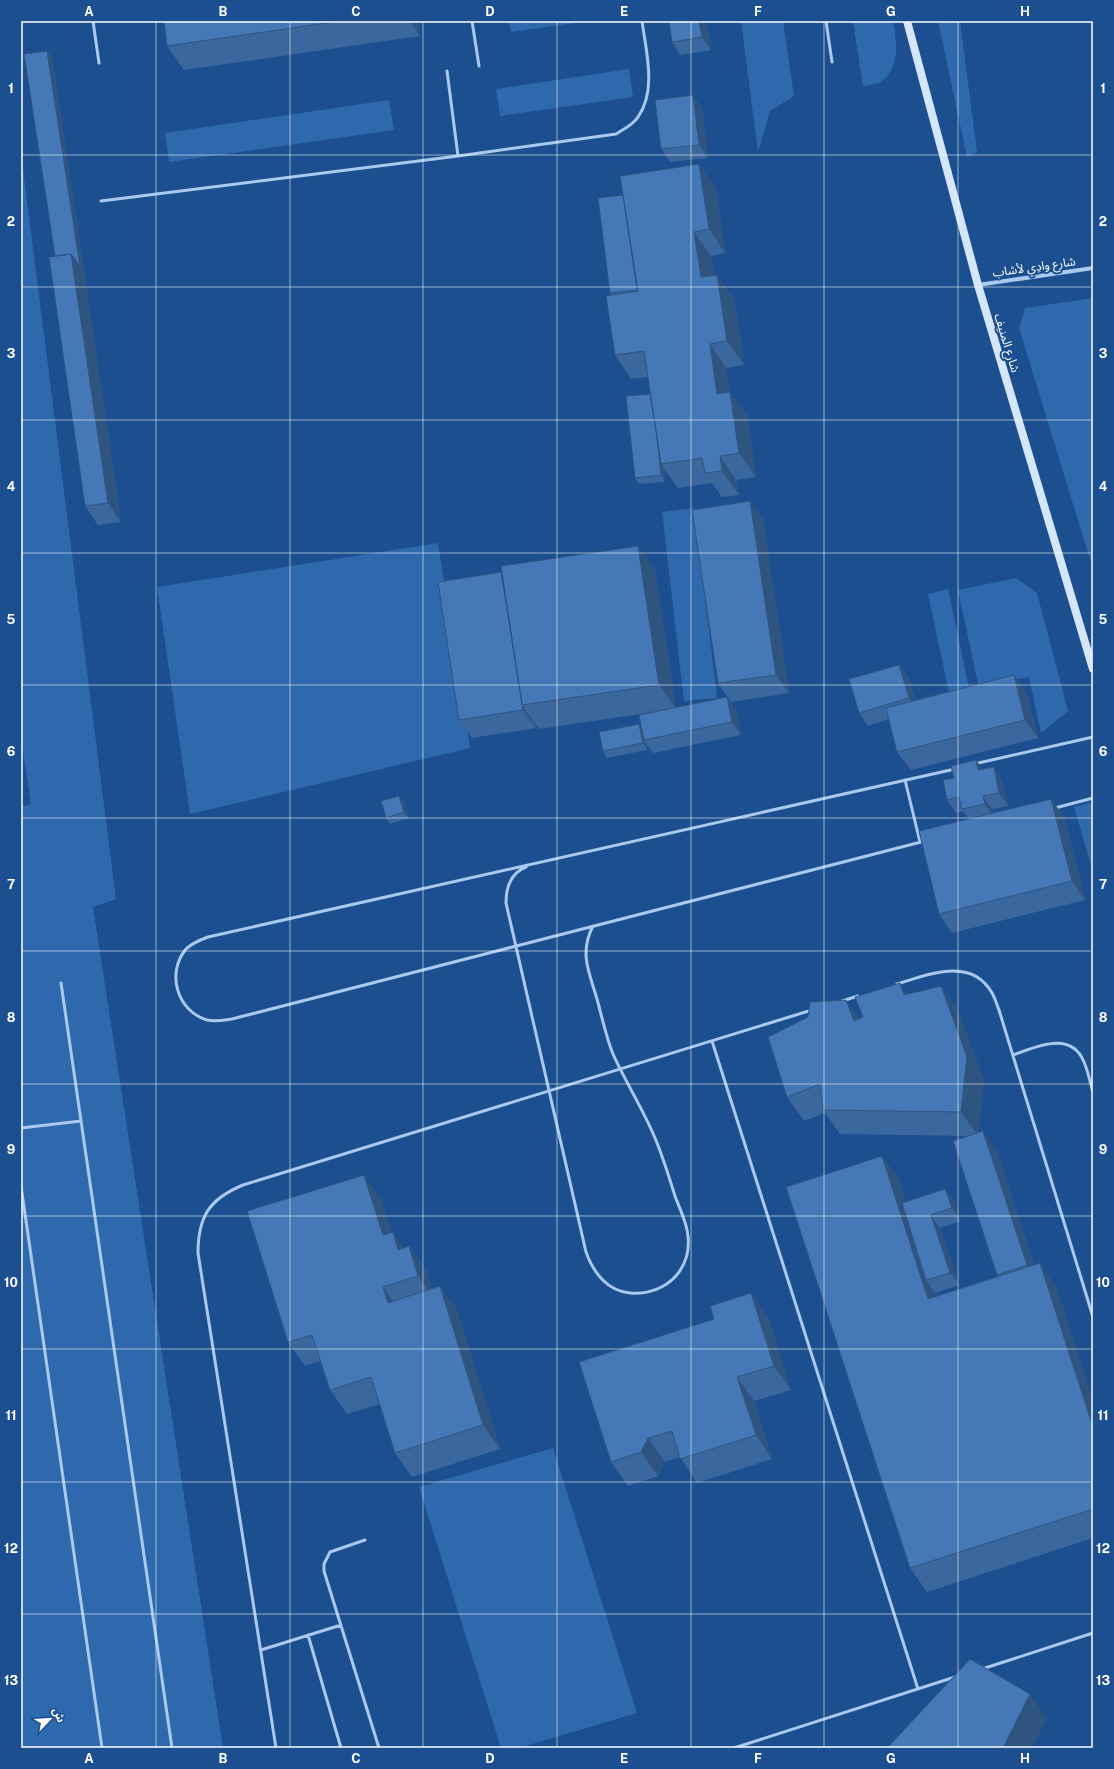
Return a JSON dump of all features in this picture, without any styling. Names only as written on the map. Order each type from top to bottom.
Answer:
[{"type":"street","name":"شارع المنيف","points":[[907,21],[978,285],[1093,669]]},
{"type":"street","name":"شارع وادِي لأشاب","points":[[978,285],[1093,268]]},
{"type":"lane","points":[[93,21],[99,63]]},
{"type":"lane","points":[[472,21],[479,66]]},
{"type":"lane","points":[[101,201],[458,156],[616,134],[628,128],[638,118],[648,91],[648,73],[642,21]]},
{"type":"lane","points":[[826,21],[832,62]]},
{"type":"lane","points":[[447,70],[458,156]]},
{"type":"lane","points":[[967,766],[1093,737]]},
{"type":"lane","points":[[928,840],[220,1021],[202,1017],[186,1006],[180,996],[176,984],[176,972],[180,959],[187,949],[196,941],[208,937],[959,768]]},
{"type":"lane","points":[[905,780],[920,842]]},
{"type":"lane","points":[[1048,810],[1093,798]]},
{"type":"lane","points":[[533,864],[522,868],[513,876],[506,894],[506,903],[586,1252],[591,1266],[600,1278],[612,1287],[625,1292],[640,1294],[654,1291],[666,1285],[676,1276],[684,1264],[689,1251],[687,1230],[655,1138],[613,1053],[586,962],[586,943],[593,926]]},
{"type":"lane","points":[[890,986],[942,970],[961,971],[979,979],[992,992],[1013,1055],[1093,1317]]},
{"type":"lane","points":[[61,983],[172,1748]]},
{"type":"lane","points":[[838,1002],[861,996]]},
{"type":"lane","points":[[276,1748],[198,1254],[198,1235],[203,1218],[213,1203],[227,1192],[243,1185],[816,1009]]},
{"type":"lane","points":[[712,1041],[918,1689]]},
{"type":"lane","points":[[1013,1055],[1051,1043],[1061,1042],[1070,1046],[1078,1051],[1084,1060],[1093,1092]]},
{"type":"lane","points":[[21,1128],[81,1120]]},
{"type":"lane","points":[[21,1186],[102,1748]]},
{"type":"lane","points":[[365,1540],[330,1552],[324,1564],[324,1571],[379,1748]]},
{"type":"lane","points":[[261,1650],[341,1625]]},
{"type":"lane","points":[[979,1670],[1093,1633]]},
{"type":"lane","points":[[308,1635],[341,1748]]},
{"type":"lane","points":[[734,1748],[956,1677]]},
{"type":"shaded area","points":[[509,21],[588,21],[511,32]]},
{"type":"shaded area","points":[[741,21],[783,21],[794,96],[770,111],[758,152]]},
{"type":"shaded area","points":[[853,21],[893,21],[896,37],[896,55],[894,64],[891,72],[876,84],[863,87]]},
{"type":"shaded area","points":[[938,21],[960,21],[977,152],[967,157]]},
{"type":"shaded area","points":[[629,69],[633,97],[500,116],[496,89]]},
{"type":"shaded area","points":[[389,100],[394,130],[169,162],[165,133]]},
{"type":"shaded area","points":[[21,154],[116,899],[93,907],[223,1748],[21,1748],[21,807],[31,804],[21,737]]},
{"type":"shaded area","points":[[1093,298],[1093,569],[1019,328],[1025,308]]},
{"type":"shaded area","points":[[695,508],[717,698],[684,701],[662,512]]},
{"type":"shaded area","points":[[438,543],[470,748],[190,814],[157,587]]},
{"type":"shaded area","points":[[1016,578],[1037,593],[1068,711],[1041,733],[1029,677],[979,688],[958,590]]},
{"type":"shaded area","points":[[948,589],[970,693],[950,697],[928,594]]},
{"type":"shaded area","points":[[1093,802],[1093,872],[1074,807]]},
{"type":"shaded area","points":[[553,1448],[637,1713],[519,1748],[501,1748],[419,1487]]},
{"type":"building","points":[[164,21],[341,21],[167,46]]},
{"type":"building","points":[[669,21],[699,21],[702,37],[672,42]]},
{"type":"building","points":[[47,51],[80,266],[71,254],[55,256],[24,54]]},
{"type":"building","points":[[693,95],[699,145],[661,149],[655,100]]},
{"type":"building","points":[[699,164],[709,229],[694,232],[701,277],[717,275],[727,341],[710,344],[717,394],[730,392],[739,453],[720,456],[722,471],[705,473],[702,458],[661,464],[644,351],[615,355],[606,296],[638,291],[620,176]]},
{"type":"building","points":[[623,195],[637,290],[610,293],[598,198]]},
{"type":"building","points":[[71,254],[108,503],[85,506],[49,257]]},
{"type":"building","points":[[650,394],[661,475],[635,478],[626,396]]},
{"type":"building","points":[[750,501],[776,675],[718,683],[692,510]]},
{"type":"building","points":[[638,546],[659,685],[522,705],[501,566]]},
{"type":"building","points":[[501,572],[523,710],[459,720],[438,582]]},
{"type":"building","points":[[899,665],[909,698],[859,713],[849,679]]},
{"type":"building","points":[[1014,675],[1025,720],[897,752],[886,708]]},
{"type":"building","points":[[727,697],[732,722],[644,740],[639,715]]},
{"type":"building","points":[[639,724],[643,743],[603,751],[599,732]]},
{"type":"building","points":[[976,760],[978,770],[994,767],[999,793],[983,796],[985,804],[962,809],[959,797],[947,800],[943,780],[954,778],[951,766]]},
{"type":"building","points":[[399,796],[404,812],[386,818],[381,801]]},
{"type":"building","points":[[1051,799],[1072,881],[939,914],[919,831]]},
{"type":"building","points":[[900,983],[904,995],[941,986],[967,1057],[961,1112],[823,1110],[820,1084],[787,1097],[768,1037],[808,1017],[810,1002],[846,1000],[854,1021],[863,1017],[855,997]]},
{"type":"building","points":[[983,1131],[1027,1265],[997,1275],[953,1141]]},
{"type":"building","points":[[882,1156],[928,1299],[1040,1263],[1093,1427],[1093,1509],[910,1568],[786,1187]]},
{"type":"building","points":[[364,1175],[383,1235],[393,1232],[398,1250],[409,1246],[418,1276],[383,1287],[388,1303],[440,1286],[483,1425],[395,1453],[371,1377],[330,1390],[312,1335],[288,1342],[247,1211]]},
{"type":"building","points":[[945,1189],[952,1208],[931,1215],[950,1273],[926,1280],[902,1203]]},
{"type":"building","points":[[751,1293],[774,1366],[737,1377],[756,1435],[680,1459],[672,1431],[648,1438],[641,1452],[611,1462],[579,1362],[714,1319],[710,1306]]},
{"type":"building","points":[[970,1659],[1030,1694],[1003,1748],[887,1748]]}]
